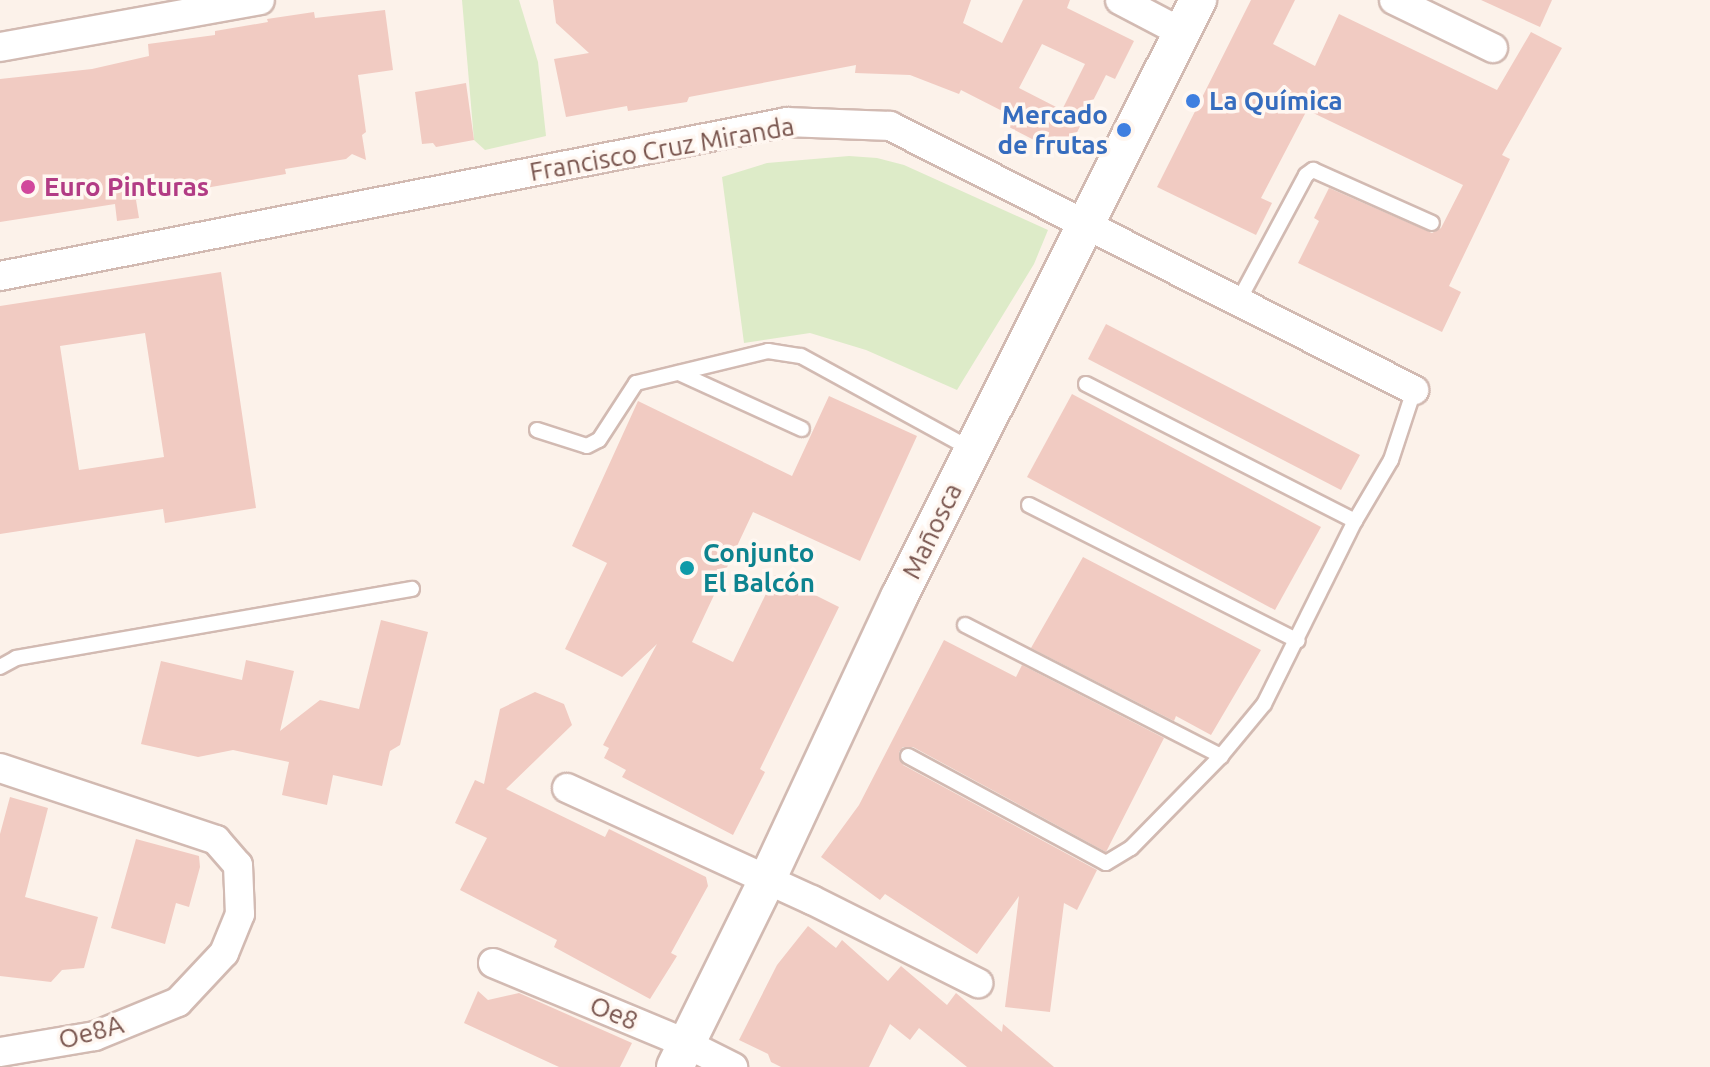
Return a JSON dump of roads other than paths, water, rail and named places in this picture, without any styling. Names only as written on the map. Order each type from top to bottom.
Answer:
[{"type":"street","points":[[0,47],[260,0]]},
{"type":"street","points":[[1120,0],[1181,32]]},
{"type":"street","name":"Mañosca","points":[[680,1055],[973,450],[1198,0]]},
{"type":"street","points":[[1394,0],[1493,48]]},
{"type":"street","name":"Francisco Cruz Miranda","points":[[0,276],[787,122],[890,126],[1414,390]]},
{"type":"street","name":"Oe8A","points":[[0,768],[216,840],[238,865],[240,914],[224,953],[178,1002],[95,1036],[0,1052]]},
{"type":"street","points":[[567,788],[767,880],[978,983]]},
{"type":"street","name":"Oe8","points":[[493,963],[680,1055],[733,1067]]},
{"type":"lane","points":[[1238,302],[1306,175],[1313,170],[1432,223]]},
{"type":"lane","points":[[537,430],[587,446],[599,440],[636,383],[768,351],[801,356],[973,450]]},
{"type":"lane","points":[[679,373],[802,429]]},
{"type":"lane","points":[[1086,384],[1355,521]]},
{"type":"lane","points":[[908,756],[1106,863],[1131,848],[1221,756],[1264,704],[1355,521],[1391,460],[1414,390]]},
{"type":"lane","points":[[1029,505],[1298,641]]},
{"type":"lane","points":[[0,667],[16,658],[412,589]]},
{"type":"lane","points":[[965,625],[1221,756]]},
{"type":"place","name":"La Química","points":[[1193,101]]},
{"type":"place","name":"Mercado de frutas","points":[[1124,130]]},
{"type":"place","name":"Euro Pinturas","points":[[28,187]]},
{"type":"place","name":"Conjunto El Balcón","points":[[687,568]]}]
